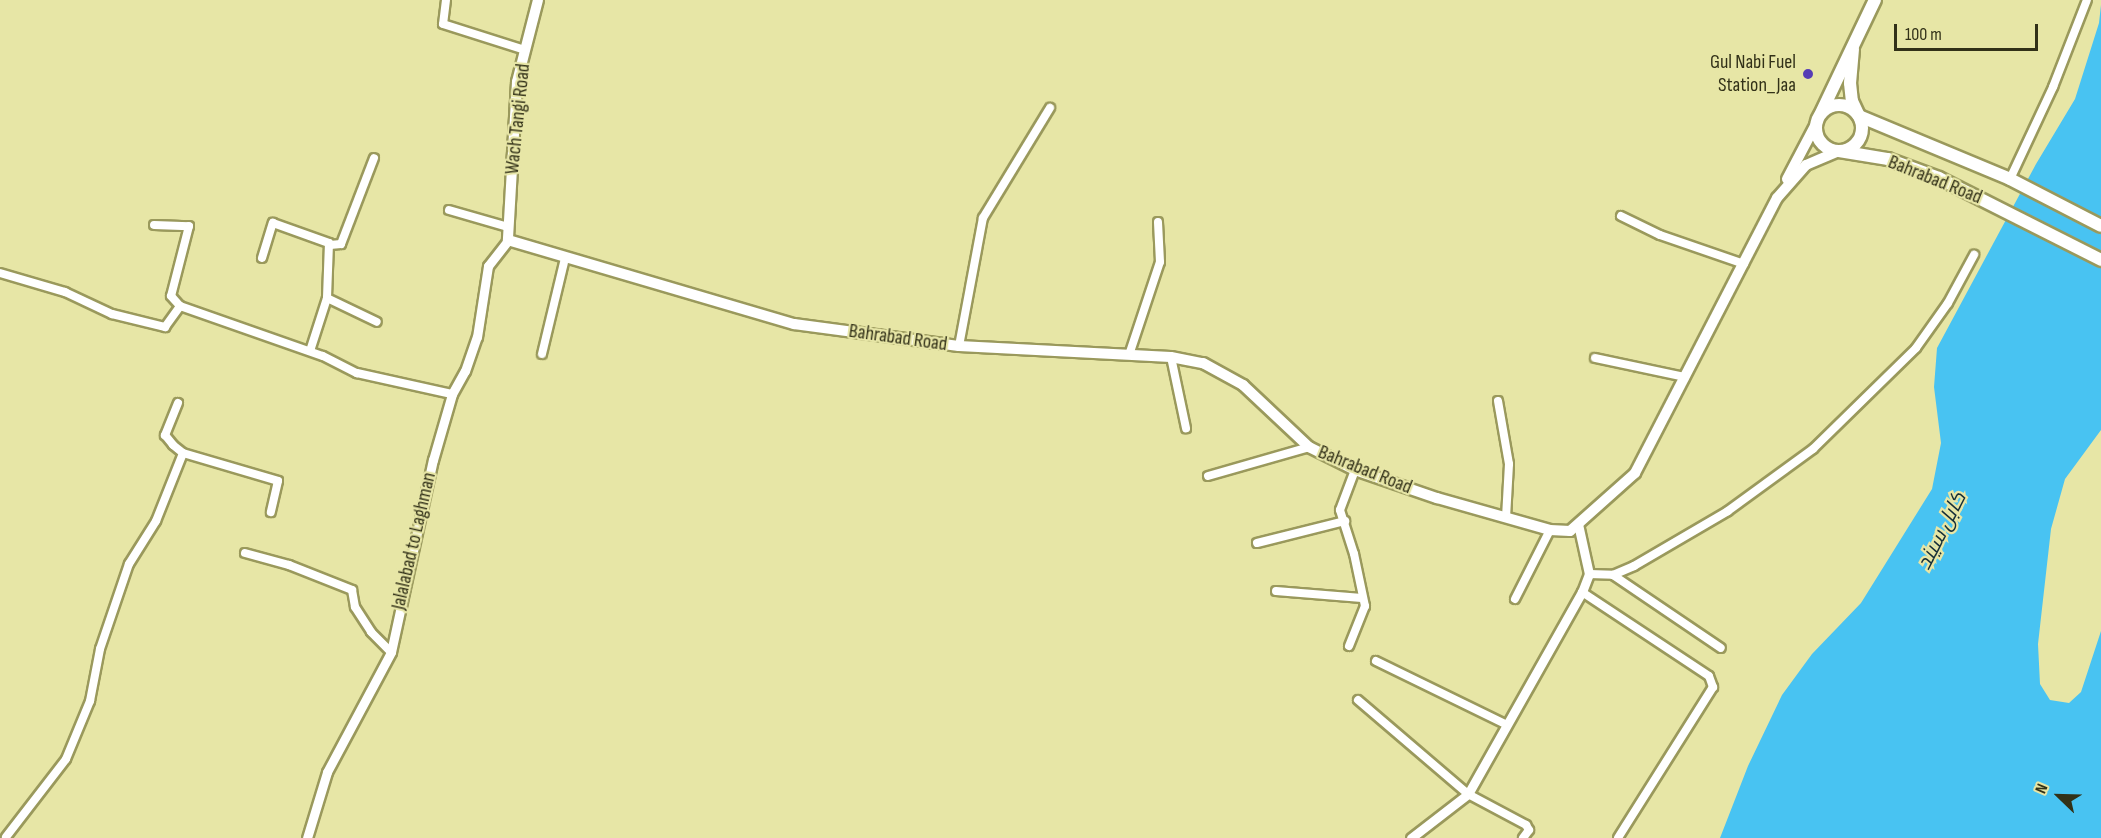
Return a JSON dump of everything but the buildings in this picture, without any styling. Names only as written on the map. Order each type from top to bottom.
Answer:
[{"type":"main road","name":"Wach Tangi Road","points":[[508,240],[517,82],[538,0]]},
{"type":"main road","points":[[1777,198],[1819,118],[1875,0]]},
{"type":"main road","points":[[1819,118],[1821,142],[1839,151],[1857,142],[1862,129],[1851,92],[1853,49]]},
{"type":"main road","points":[[1819,118],[1840,105],[1859,116],[2015,181],[2101,226]]},
{"type":"main road","name":"Bahrabad Road","points":[[508,240],[776,320],[959,346],[1171,357],[1203,363],[1243,385],[1309,447],[1355,470],[1550,530],[1570,531],[1635,473],[1777,198],[1806,165],[1839,151],[1898,163],[2007,211],[2101,260]]},
{"type":"street","points":[[446,0],[443,24],[525,50]]},
{"type":"street","points":[[2015,181],[2087,0]]},
{"type":"street","points":[[959,346],[983,218],[1050,108]]},
{"type":"street","points":[[262,258],[273,222],[330,245],[341,244],[374,158]]},
{"type":"street","points":[[449,210],[508,227]]},
{"type":"street","points":[[1621,216],[1660,235],[1744,264]]},
{"type":"street","points":[[1129,355],[1160,262],[1158,222]]},
{"type":"street","points":[[154,225],[189,226],[171,296],[180,306],[310,351],[357,373],[452,394]]},
{"type":"street","name":"Jalalabad to Laghman","points":[[307,838],[327,772],[391,652],[433,460],[452,394],[465,371],[477,337],[488,266],[508,240]]},
{"type":"street","points":[[310,351],[327,298],[330,245]]},
{"type":"street","points":[[1612,575],[1728,511],[1813,449],[1916,348],[1948,303],[1974,255]]},
{"type":"street","points":[[542,354],[565,258]]},
{"type":"street","points":[[0,273],[65,292],[112,314],[165,327],[180,306]]},
{"type":"street","points":[[327,298],[377,322]]},
{"type":"street","points":[[1171,357],[1186,428]]},
{"type":"street","points":[[1595,358],[1685,377]]},
{"type":"street","points":[[1498,400],[1509,464],[1506,517]]},
{"type":"street","points":[[178,403],[165,435],[183,453],[278,481],[271,512]]},
{"type":"street","points":[[1208,476],[1309,447]]},
{"type":"street","points":[[5,838],[66,759],[90,701],[100,649],[129,564],[156,521],[183,453]]},
{"type":"street","points":[[1349,646],[1363,616],[1362,598],[1341,501],[1355,470]]},
{"type":"street","points":[[1257,543],[1345,521]]},
{"type":"street","points":[[1411,838],[1468,794],[1582,592],[1590,574],[1578,524]]},
{"type":"street","points":[[1515,599],[1550,530]]},
{"type":"street","points":[[245,554],[289,565],[352,590],[355,607],[371,632],[391,652]]},
{"type":"street","points":[[1590,574],[1612,575],[1721,648]]},
{"type":"street","points":[[1276,591],[1362,598]]},
{"type":"street","points":[[1582,592],[1709,676],[1713,687],[1618,838]]},
{"type":"street","points":[[1376,661],[1507,725]]},
{"type":"street","points":[[1358,700],[1468,794],[1526,825],[1528,830],[1523,838]]},
{"type":"water","name":"کابل سيند","points":[[2101,5],[2101,430],[2065,479],[2051,529],[2038,644],[2040,684],[2050,700],[2069,703],[2081,692],[2101,631],[2101,838],[1720,838],[1748,766],[1782,695],[1812,654],[1861,603],[1932,489],[1941,443],[1934,387],[1937,348],[2036,164],[2075,99],[2099,23]]},
{"type":"place","name":"Gul Nabi Fuel Station_Jaa","points":[[1808,74]]}]
